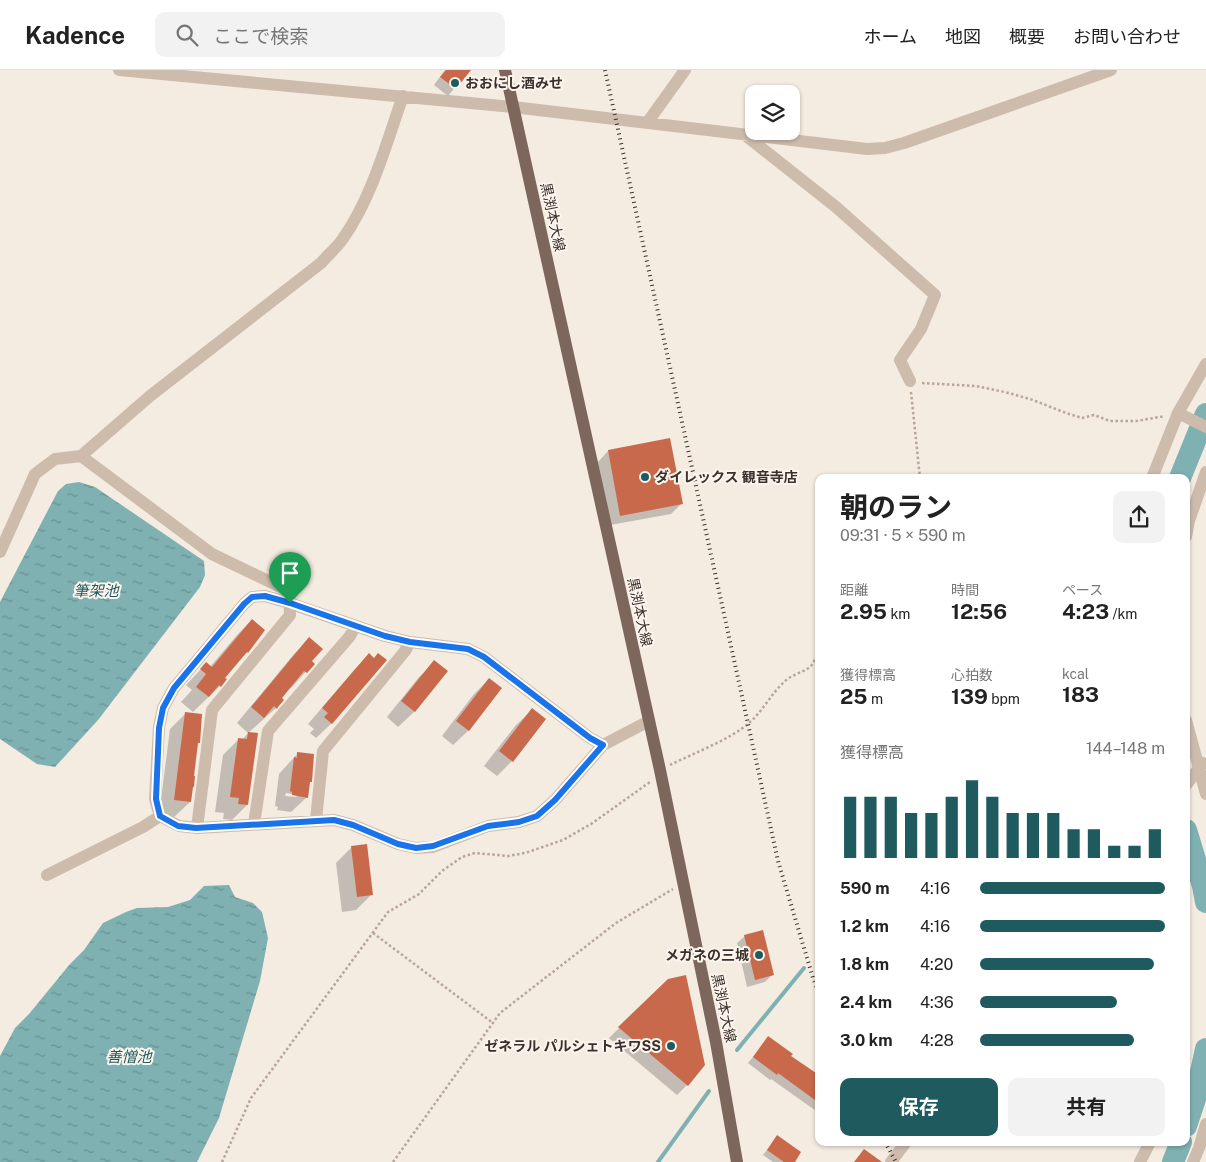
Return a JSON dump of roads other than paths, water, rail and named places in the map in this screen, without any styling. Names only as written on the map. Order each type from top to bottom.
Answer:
[{"type":"main road","name":"黒渕本大線","points":[[505,70],[660,770],[716,1042],[737,1162]]},
{"type":"street","points":[[119,70],[513,107],[745,135]]},
{"type":"street","points":[[647,123],[685,70]]},
{"type":"street","points":[[789,140],[867,149],[885,148],[1111,70]]},
{"type":"street","points":[[0,552],[34,474],[54,459],[81,456],[150,396],[321,263],[341,241],[357,216],[377,170],[403,96]]},
{"type":"street","points":[[751,140],[836,207],[935,295],[921,329],[900,360],[910,382]]},
{"type":"street","points":[[1154,474],[1178,413],[1206,364]]},
{"type":"street","points":[[1178,413],[1206,427]]},
{"type":"street","points":[[81,456],[212,554],[289,591],[290,615],[212,710],[196,828]]},
{"type":"street","points":[[1190,519],[1206,472]]},
{"type":"street","points":[[603,745],[590,738],[484,657],[468,649],[410,642],[385,636],[290,603],[265,596],[252,597],[244,604],[170,694],[163,708],[159,728],[156,799],[160,816],[178,826],[196,828],[334,820],[353,825],[398,844],[416,848],[433,846],[488,826],[519,822],[537,816],[555,800],[603,745],[649,721]]},
{"type":"street","points":[[254,824],[268,731],[350,636],[355,626]]},
{"type":"street","points":[[316,820],[323,751],[405,651],[410,642]]},
{"type":"street","points":[[1190,738],[1203,764],[1206,794]]},
{"type":"street","points":[[1190,780],[1203,764]]},
{"type":"street","points":[[47,874],[143,828],[160,816]]},
{"type":"street","points":[[1193,1162],[1200,1148],[1206,1124]]},
{"type":"street","points":[[891,1162],[903,1146]]},
{"type":"street","points":[[1140,1162],[1148,1146]]},
{"type":"water","name":"筆架池","points":[[79,482],[95,487],[204,561],[205,575],[200,587],[98,720],[55,767],[37,764],[0,739],[0,602],[58,491],[66,484]]},
{"type":"water","name":"善憎池","points":[[229,885],[235,897],[253,903],[262,912],[268,938],[260,981],[219,1118],[197,1162],[0,1162],[0,1056],[15,1028],[84,950],[103,923],[137,908],[168,907],[190,900],[204,886]]},
{"type":"waterway","points":[[1182,474],[1206,414]]},
{"type":"waterway","points":[[1190,843],[1206,902]]},
{"type":"waterway","points":[[737,1050],[804,968]]},
{"type":"waterway","points":[[1190,1114],[1206,1049]]},
{"type":"waterway","points":[[658,1162],[709,1091]]},
{"type":"waterway","points":[[1173,1162],[1179,1146]]},
{"type":"railway","points":[[605,70],[778,861],[815,983]]},
{"type":"railway","points":[[887,1146],[896,1162]]},
{"type":"place","name":"おおにし酒みせ","points":[[455,83]]},
{"type":"place","name":"ダイレックス 観音寺店","points":[[645,477]]},
{"type":"place","name":"メガネの三城","points":[[759,955]]},
{"type":"place","name":"ゼネラル パルシェトキワSS","points":[[671,1046]]}]
